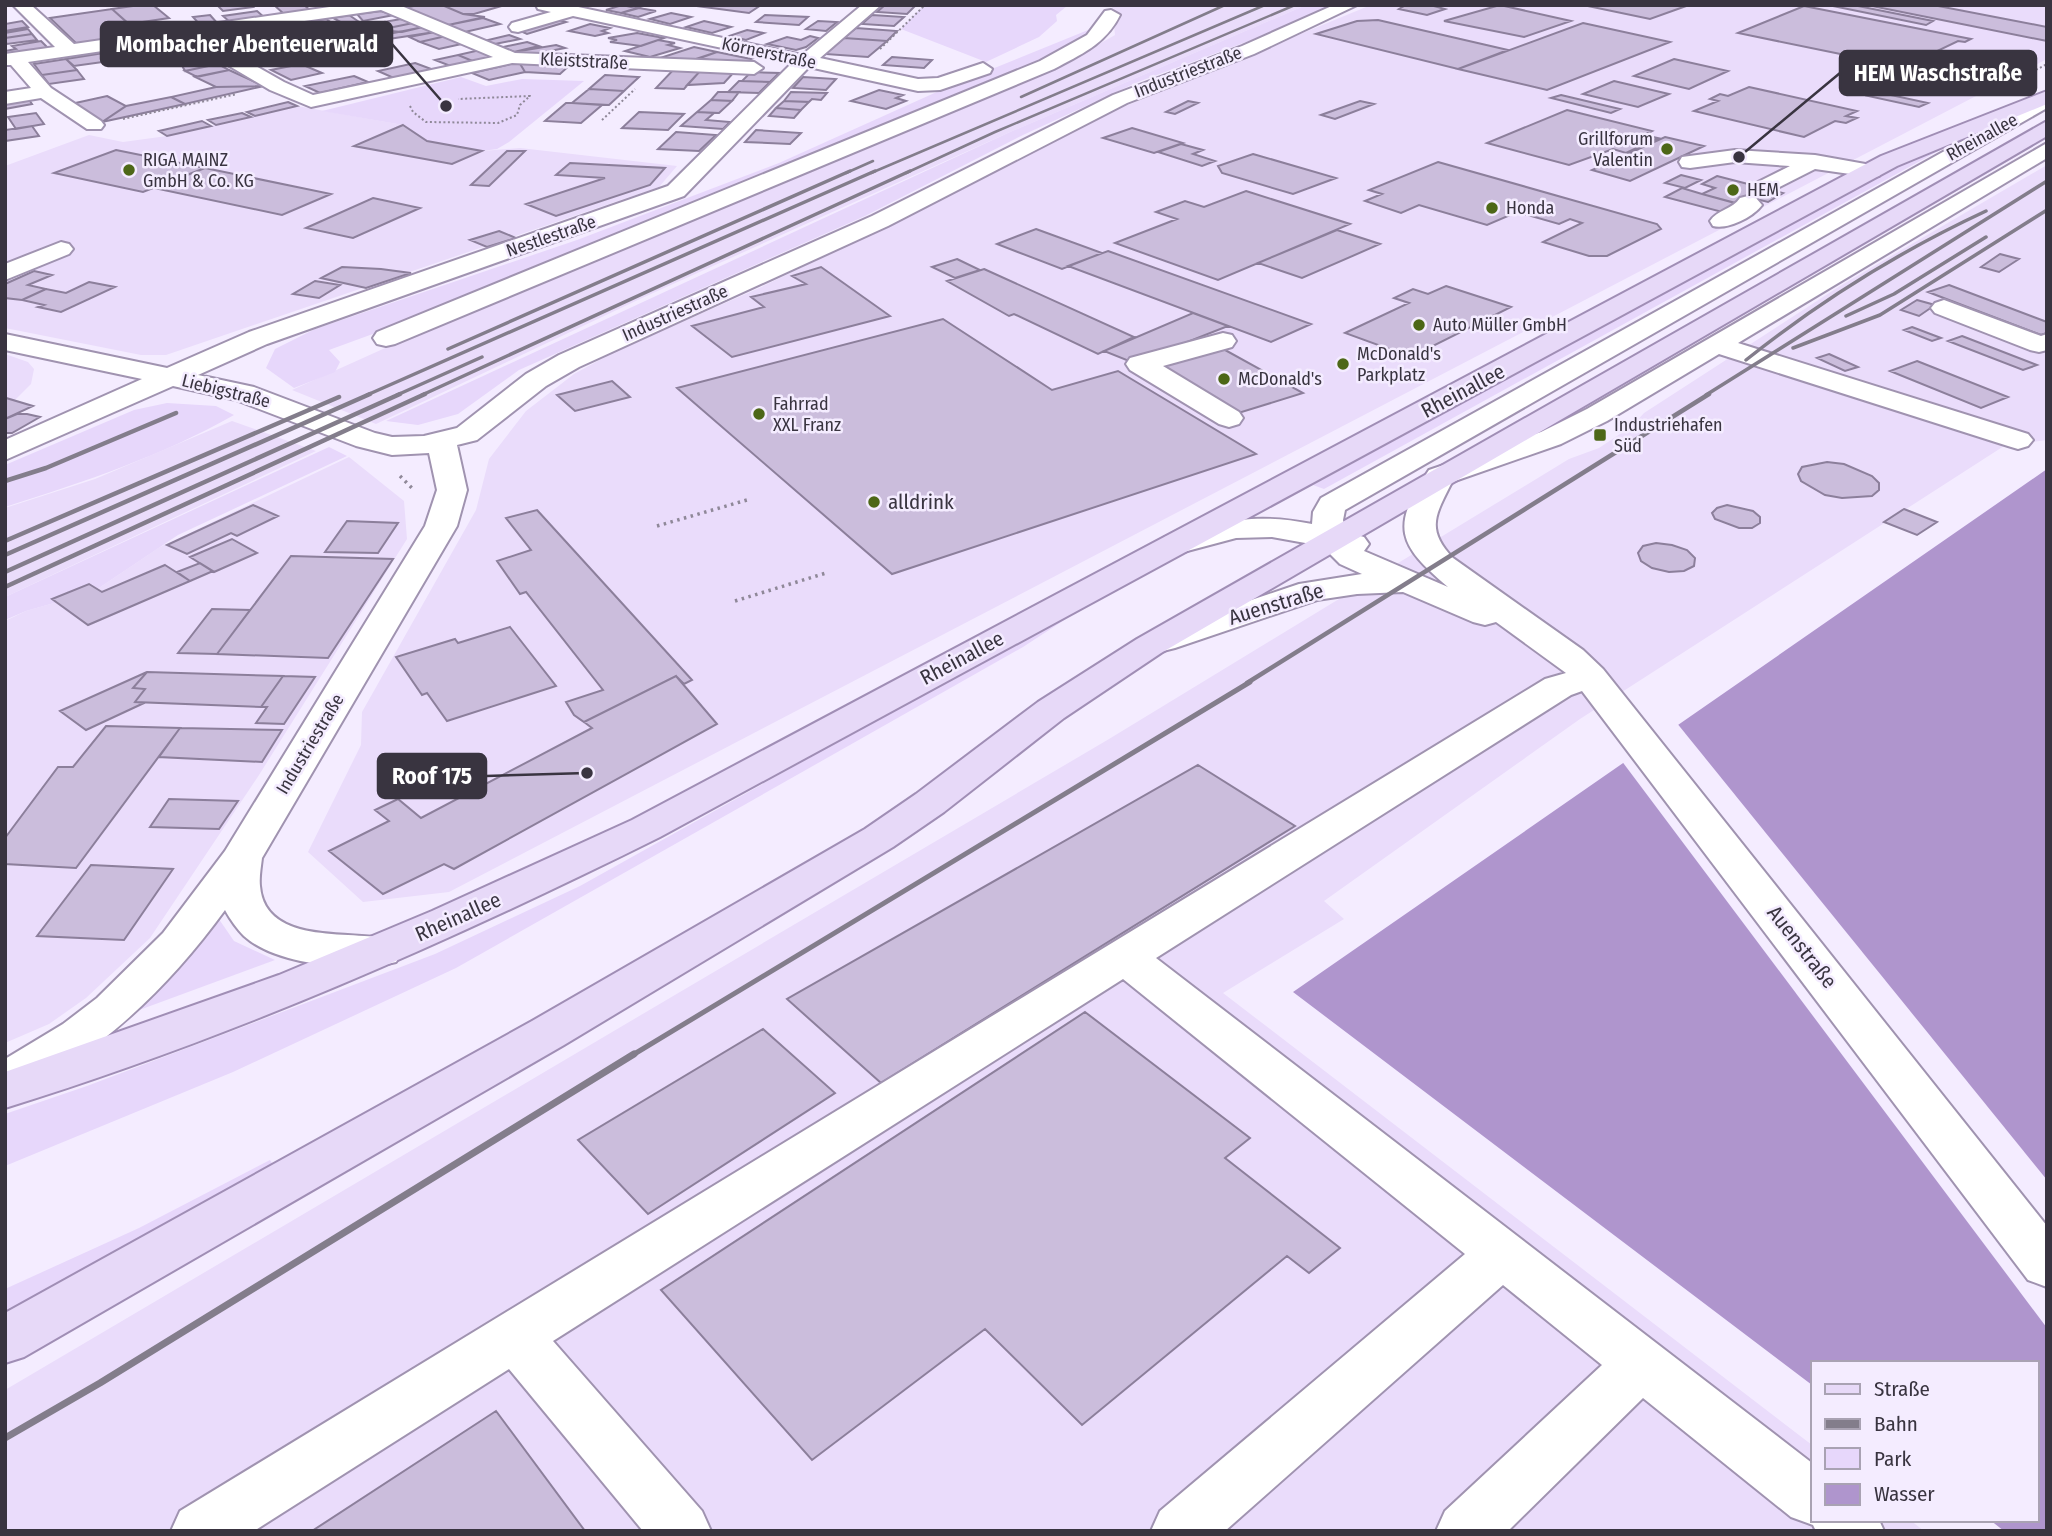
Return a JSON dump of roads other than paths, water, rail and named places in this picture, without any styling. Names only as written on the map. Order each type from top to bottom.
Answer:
[{"type":"main road","name":"Rheinallee","points":[[5,1090],[292,988],[527,887],[695,804],[1880,166],[2047,99]]},
{"type":"main road","name":"Rheinallee","points":[[5,1340],[548,1033],[879,838],[1083,688],[1149,646],[1440,476],[2037,152],[2047,127]]},
{"type":"street","points":[[21,5],[70,51]]},
{"type":"street","points":[[261,5],[278,20]]},
{"type":"street","points":[[11,59],[381,5]]},
{"type":"street","name":"Kleiststraße","points":[[381,5],[512,58],[800,65]]},
{"type":"street","name":"Körnerstraße","points":[[544,5],[800,65],[857,72],[918,85],[940,84],[999,63]]},
{"type":"street","name":"Nestlestraße","points":[[5,451],[258,338],[676,191],[800,65],[873,5]]},
{"type":"street","name":"Industriestraße","points":[[5,1082],[79,1036],[132,992],[178,943],[241,858],[440,526],[452,490],[442,442],[477,428],[536,380],[569,361],[869,226],[1120,99],[1248,50],[1349,5]]},
{"type":"street","points":[[521,14],[572,11]]},
{"type":"street","points":[[628,23],[661,12]]},
{"type":"street","points":[[386,338],[1047,65],[1090,42],[1106,29],[1111,15],[1074,30]]},
{"type":"street","points":[[201,31],[232,60],[276,86],[311,101],[512,58]]},
{"type":"street","points":[[11,59],[44,92],[94,125]]},
{"type":"street","name":"Rheinallee","points":[[1880,166],[2047,76]]},
{"type":"street","points":[[5,98],[44,92]]},
{"type":"street","name":"Rheinallee","points":[[1334,539],[1326,519],[1332,505],[2047,99]]},
{"type":"street","name":"Rheinallee","points":[[1440,476],[1502,457],[1565,431],[2037,152]]},
{"type":"street","points":[[1690,162],[1722,158],[1880,166]]},
{"type":"street","points":[[1721,221],[1751,205],[1756,196],[1815,161]]},
{"type":"street","points":[[5,273],[61,248]]},
{"type":"street","points":[[1944,308],[2039,344],[2047,342]]},
{"type":"street","points":[[1223,341],[1140,364],[1229,418]]},
{"type":"street","name":"Liebigstraße","points":[[5,342],[244,393],[377,444],[408,446],[442,442]]},
{"type":"street","points":[[1715,344],[2018,440]]},
{"type":"street","name":"Auenstraße","points":[[1440,476],[1420,523],[1422,543],[1445,567],[1545,640],[1590,677],[2047,1265]]},
{"type":"street","name":"Auenstraße","points":[[1176,544],[1246,527],[1279,528],[1375,549],[1479,592]]},
{"type":"street","name":"Auenstraße","points":[[1334,539],[1351,557],[1545,640]]},
{"type":"street","name":"Auenstraße","points":[[1149,646],[1311,591],[1357,584],[1407,582]]},
{"type":"street","points":[[201,1531],[1558,687],[1590,677]]},
{"type":"street","name":"Industriestraße","points":[[241,858],[237,876],[238,892],[244,908],[272,934],[292,943],[317,949],[381,951]]},
{"type":"street","points":[[1125,957],[1811,1497]]},
{"type":"street","points":[[1181,1531],[1502,1254]]},
{"type":"street","points":[[515,1336],[681,1531]]},
{"type":"street","points":[[1466,1531],[1642,1363]]},
{"type":"water","points":[[2047,469],[2047,1531],[2004,1531],[1993,1522],[2038,1522],[2038,1361],[1811,1361],[1811,1384],[1293,992]]},
{"type":"railway","points":[[1021,97],[1225,5]]},
{"type":"railway","points":[[871,173],[1265,5]]},
{"type":"railway","points":[[906,173],[995,132],[1295,5]]},
{"type":"railway","points":[[846,173],[873,161]]},
{"type":"railway","points":[[448,349],[850,171]]},
{"type":"railway","points":[[367,395],[875,171]]},
{"type":"railway","points":[[422,395],[910,171]]},
{"type":"railway","points":[[1706,395],[2047,181]]},
{"type":"railway","points":[[1793,348],[1880,315],[2047,210]]},
{"type":"railway","points":[[1746,360],[1803,317],[1862,278],[1986,211]]},
{"type":"railway","points":[[1846,316],[1894,294],[1986,237]]},
{"type":"railway","points":[[397,395],[482,357]]},
{"type":"railway","points":[[5,555],[370,394]]},
{"type":"railway","points":[[5,572],[400,394]]},
{"type":"railway","points":[[5,587],[425,394]]},
{"type":"railway","points":[[1247,683],[1709,394]]},
{"type":"railway","points":[[5,541],[339,397]]},
{"type":"railway","points":[[5,481],[46,468],[176,413]]},
{"type":"railway","points":[[631,1056],[1250,682]]},
{"type":"railway","points":[[5,1438],[100,1383],[634,1054]]},
{"type":"place","name":"Mombacher Abenteuerwald","points":[[446,106]]},
{"type":"place","name":"Grillforum Valentin","points":[[1667,149]]},
{"type":"place","name":"HEM Waschstraße","points":[[1739,157]]},
{"type":"place","name":"RIGA MAINZ GmbH & Co. KG","points":[[129,170]]},
{"type":"place","name":"HEM","points":[[1733,190]]},
{"type":"place","name":"Honda","points":[[1492,208]]},
{"type":"place","name":"Auto Müller GmbH","points":[[1419,325]]},
{"type":"place","name":"McDonald's Parkplatz","points":[[1343,364]]},
{"type":"place","name":"McDonald's","points":[[1224,379]]},
{"type":"place","name":"Fahrrad XXL Franz","points":[[759,414]]},
{"type":"place","name":"Industriehafen Süd","points":[[1600,435]]},
{"type":"place","name":"alldrink","points":[[874,502]]},
{"type":"place","name":"Roof 175","points":[[587,773]]}]
